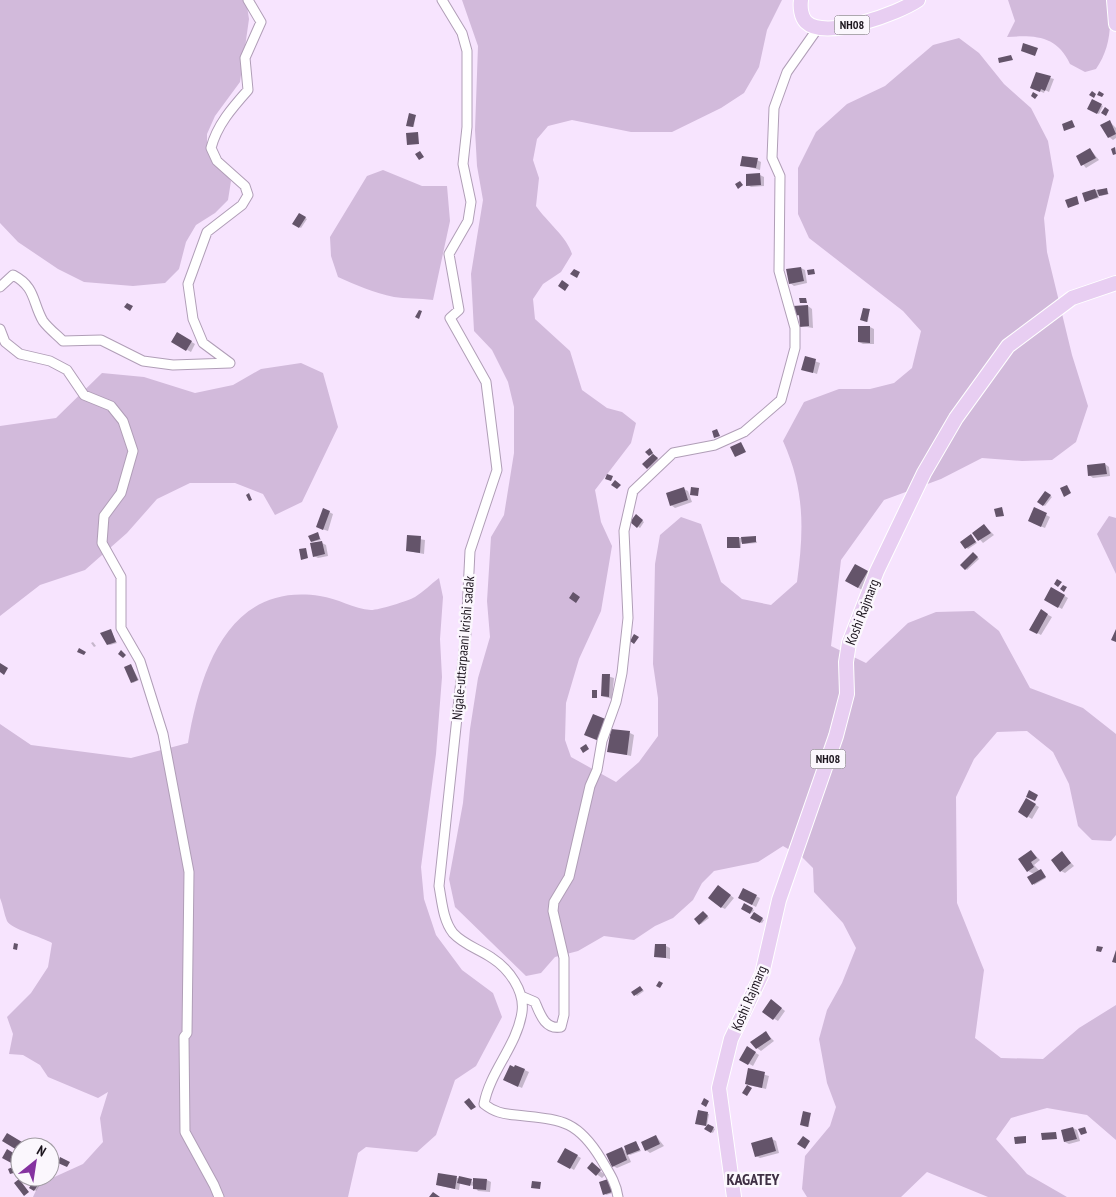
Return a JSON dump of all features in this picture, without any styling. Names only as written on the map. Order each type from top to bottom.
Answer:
[{"type":"main road","name":"NH08","points":[[801,0],[802,14],[806,22],[818,28],[859,24],[890,15],[918,0]]},
{"type":"main road","points":[[1114,0],[1116,24]]},
{"type":"main road","name":"Koshi Rajmarg","points":[[734,1197],[719,1088],[731,1039],[762,974],[779,900],[836,736],[847,694],[846,662],[849,643],[877,571],[924,473],[956,418],[1008,346],[1072,298],[1116,283]]},
{"type":"street","points":[[0,287],[13,275],[21,280],[34,295],[43,321],[63,341],[101,340],[143,361],[173,365],[230,363],[202,342],[193,319],[188,284],[207,232],[242,206],[248,195],[245,186],[217,161],[211,148],[214,135],[228,113],[248,90],[245,58],[260,22],[248,0]]},
{"type":"street","name":"Nigale-uttarpaani krishi sadak","points":[[442,0],[462,33],[467,51],[467,127],[463,164],[471,202],[468,221],[449,254],[459,310],[450,318],[486,382],[497,470],[470,551],[466,633],[439,886],[444,916],[453,932],[465,944],[492,958],[506,970],[521,996]]},
{"type":"street","points":[[618,1197],[617,1185],[594,1147],[578,1129],[560,1120],[493,1111],[484,1104],[486,1091],[518,1032],[522,1011],[521,996],[535,1002],[544,1022],[556,1028],[561,1027],[564,1014],[564,958],[553,910],[554,902],[569,877],[590,786],[597,770],[602,741],[616,702],[622,673],[628,618],[624,531],[634,491],[673,454],[715,445],[744,432],[781,400],[795,348],[794,328],[780,271],[780,176],[772,158],[774,108],[786,72],[818,28]]},
{"type":"street","points":[[0,329],[5,342],[20,354],[50,361],[67,370],[84,395],[110,406],[123,421],[133,451],[122,493],[104,516],[102,543],[121,577],[121,628],[140,661],[163,734],[189,872],[187,1032],[184,1037],[185,1132],[219,1197]]},
{"type":"shaded area","points":[[0,0],[246,0],[249,19],[240,82],[215,116],[207,134],[207,146],[231,181],[228,200],[215,213],[196,225],[186,242],[179,269],[165,283],[133,286],[84,282],[58,269],[18,242],[0,223]]},
{"type":"shaded area","points":[[462,0],[782,0],[767,30],[759,67],[744,93],[721,108],[672,132],[631,132],[572,120],[548,126],[537,139],[533,160],[539,178],[536,206],[566,242],[572,254],[561,272],[543,284],[533,299],[535,319],[570,351],[582,390],[607,408],[622,412],[636,423],[631,443],[595,490],[601,522],[612,546],[601,611],[579,659],[566,703],[565,740],[571,757],[616,782],[639,762],[658,736],[658,698],[653,664],[655,564],[660,535],[681,517],[701,524],[721,582],[742,599],[771,605],[797,582],[801,545],[801,510],[795,476],[783,441],[804,402],[839,389],[870,389],[894,383],[912,368],[921,331],[903,311],[809,238],[798,214],[798,168],[816,132],[847,104],[885,86],[933,45],[959,38],[979,53],[1004,84],[1031,108],[1048,141],[1054,176],[1044,218],[1047,252],[1072,355],[1088,406],[1076,442],[1052,460],[1022,461],[982,458],[941,479],[884,500],[841,560],[831,646],[866,663],[908,623],[936,612],[974,611],[999,631],[1030,688],[1083,708],[1116,734],[1116,835],[1111,841],[1092,840],[1078,826],[1069,784],[1053,752],[1027,731],[997,732],[974,759],[956,797],[957,903],[984,970],[975,1038],[1001,1058],[1043,1059],[1079,1028],[1116,1005],[1116,1140],[1087,1115],[1047,1108],[1011,1118],[996,1139],[1027,1174],[1067,1197],[988,1197],[927,1172],[901,1197],[807,1197],[802,1189],[805,1156],[830,1126],[836,1107],[827,1083],[819,1039],[827,1010],[842,983],[856,948],[843,923],[814,892],[813,868],[802,857],[783,846],[758,862],[714,871],[702,883],[693,900],[673,918],[655,926],[634,940],[604,936],[578,951],[555,957],[541,973],[526,976],[455,907],[449,879],[463,803],[470,729],[478,678],[490,637],[487,601],[491,537],[504,515],[514,453],[514,407],[508,382],[492,350],[474,331],[471,274],[483,200],[477,166],[475,130],[478,46]]},
{"type":"shaded area","points":[[1008,0],[1107,0],[1110,18],[1109,36],[1101,61],[1096,69],[1085,72],[1070,64],[1059,48],[1044,39],[1027,36],[1007,37],[1015,21]]},
{"type":"shaded area","points":[[383,170],[422,186],[447,186],[450,221],[433,300],[398,298],[338,277],[331,256],[330,237],[367,176]]},
{"type":"shaded area","points":[[301,363],[323,373],[338,427],[302,502],[275,515],[263,494],[235,483],[190,483],[157,499],[127,533],[85,570],[40,585],[0,616],[0,426],[56,418],[102,373],[144,377],[195,393],[233,385],[261,369]]},
{"type":"shaded area","points":[[1109,516],[1116,518],[1116,574],[1097,534]]},
{"type":"shaded area","points":[[439,578],[443,597],[440,639],[442,677],[436,754],[421,867],[424,899],[436,935],[462,970],[493,993],[502,1017],[476,1066],[455,1080],[436,1135],[417,1152],[366,1147],[358,1153],[348,1197],[33,1197],[38,1187],[60,1187],[60,1174],[83,1164],[103,1142],[100,1118],[108,1092],[98,1098],[48,1077],[40,1065],[23,1055],[9,1054],[13,1034],[7,1017],[31,993],[48,967],[52,943],[10,924],[7,921],[0,898],[0,724],[31,745],[131,758],[188,743],[193,715],[211,661],[224,637],[241,617],[262,603],[288,595],[320,596],[358,608],[375,610],[406,601],[421,593]]},
{"type":"building","points":[[1023,43],[1038,48],[1035,56],[1021,51]]},
{"type":"building","points":[[1011,55],[1013,60],[999,63],[998,58]]},
{"type":"building","points":[[1036,72],[1051,76],[1045,91],[1041,89],[1040,92],[1030,88]]},
{"type":"building","points":[[1092,91],[1096,94],[1094,98],[1089,95]]},
{"type":"building","points":[[1099,91],[1104,94],[1102,97],[1097,95]]},
{"type":"building","points":[[1033,92],[1038,95],[1035,99],[1031,96]]},
{"type":"building","points":[[1092,99],[1102,104],[1097,114],[1087,109]]},
{"type":"building","points":[[1105,107],[1109,110],[1106,116],[1101,113]]},
{"type":"building","points":[[409,113],[416,115],[413,127],[406,126]]},
{"type":"building","points":[[1072,120],[1075,127],[1064,131],[1062,124]]},
{"type":"building","points":[[1110,120],[1116,134],[1108,138],[1100,125]]},
{"type":"building","points":[[418,132],[419,144],[407,145],[406,133]]},
{"type":"building","points":[[1115,147],[1116,154],[1113,155],[1111,149]]},
{"type":"building","points":[[1090,148],[1096,158],[1081,166],[1076,156]]},
{"type":"building","points":[[420,151],[424,157],[419,160],[415,154]]},
{"type":"building","points":[[742,156],[758,158],[756,168],[740,166]]},
{"type":"building","points":[[760,173],[761,185],[746,186],[746,174]]},
{"type":"building","points":[[740,181],[743,185],[738,189],[735,184]]},
{"type":"building","points":[[1107,188],[1108,194],[1099,196],[1097,190]]},
{"type":"building","points":[[1095,189],[1098,197],[1085,202],[1082,193]]},
{"type":"building","points":[[1077,196],[1079,204],[1068,208],[1065,200]]},
{"type":"building","points":[[299,213],[306,217],[299,228],[292,224]]},
{"type":"building","points":[[801,267],[804,281],[789,284],[786,269]]},
{"type":"building","points":[[574,269],[580,272],[577,278],[570,274]]},
{"type":"building","points":[[814,269],[815,274],[808,275],[807,270]]},
{"type":"building","points":[[562,280],[569,285],[565,291],[558,286]]},
{"type":"building","points":[[799,298],[806,298],[807,303],[800,303]]},
{"type":"building","points":[[127,303],[133,306],[130,311],[124,307]]},
{"type":"building","points":[[808,305],[809,326],[800,327],[799,315],[794,315],[793,306]]},
{"type":"building","points":[[863,308],[870,309],[867,322],[860,320]]},
{"type":"building","points":[[419,310],[422,311],[419,319],[415,317]]},
{"type":"building","points":[[858,326],[870,326],[870,343],[858,342]]},
{"type":"building","points":[[177,332],[192,341],[186,351],[171,342]]},
{"type":"building","points":[[805,356],[816,359],[813,373],[801,370]]},
{"type":"building","points":[[717,429],[720,436],[714,438],[712,431]]},
{"type":"building","points":[[741,442],[746,452],[735,457],[730,447]]},
{"type":"building","points":[[650,448],[653,453],[649,456],[645,452]]},
{"type":"building","points":[[653,454],[658,458],[647,469],[642,464]]},
{"type":"building","points":[[1105,463],[1107,474],[1088,476],[1087,465]]},
{"type":"building","points":[[607,474],[613,476],[611,481],[605,479]]},
{"type":"building","points":[[615,480],[621,485],[617,489],[611,485]]},
{"type":"building","points":[[1067,485],[1071,493],[1064,497],[1060,488]]},
{"type":"building","points":[[684,487],[688,500],[670,506],[666,493]]},
{"type":"building","points":[[691,487],[699,488],[698,496],[690,495]]},
{"type":"building","points":[[1045,491],[1051,495],[1043,506],[1037,502]]},
{"type":"building","points":[[249,493],[252,500],[249,501],[246,495]]},
{"type":"building","points":[[1002,507],[1004,516],[996,517],[994,509]]},
{"type":"building","points":[[1034,507],[1047,513],[1041,527],[1028,521]]},
{"type":"building","points":[[323,508],[330,511],[323,530],[316,527]]},
{"type":"building","points":[[636,514],[643,520],[637,528],[630,522]]},
{"type":"building","points":[[984,524],[991,533],[978,541],[972,533]]},
{"type":"building","points":[[318,532],[320,539],[311,542],[308,536]]},
{"type":"building","points":[[971,534],[976,542],[965,549],[960,542]]},
{"type":"building","points":[[407,535],[421,536],[420,553],[406,551]]},
{"type":"building","points":[[756,536],[756,542],[742,544],[741,537]]},
{"type":"building","points":[[727,537],[739,537],[740,548],[727,548]]},
{"type":"building","points":[[322,541],[325,554],[313,557],[310,543]]},
{"type":"building","points":[[306,548],[308,558],[301,560],[299,549]]},
{"type":"building","points":[[973,552],[978,557],[965,570],[960,565]]},
{"type":"building","points":[[855,564],[868,571],[858,588],[845,581]]},
{"type":"building","points":[[1057,579],[1062,582],[1058,587],[1054,584]]},
{"type":"building","points":[[1063,585],[1067,587],[1064,592],[1060,589]]},
{"type":"building","points":[[1051,587],[1065,595],[1058,608],[1044,600]]},
{"type":"building","points":[[573,592],[580,597],[576,603],[569,598]]},
{"type":"building","points":[[1041,609],[1048,614],[1037,634],[1029,630]]},
{"type":"building","points":[[111,629],[116,642],[107,645],[100,633]]},
{"type":"building","points":[[1116,629],[1116,642],[1111,640]]},
{"type":"building","points":[[634,634],[639,637],[634,644],[630,641]]},
{"type":"building","points":[[79,648],[86,652],[84,655],[77,652]]},
{"type":"building","points":[[121,650],[126,655],[123,658],[118,654]]},
{"type":"building","points":[[0,663],[8,668],[4,675],[0,672]]},
{"type":"building","points":[[131,664],[138,680],[131,683],[124,667]]},
{"type":"building","points":[[602,674],[610,674],[609,697],[601,696]]},
{"type":"building","points":[[592,690],[597,690],[597,698],[592,698]]},
{"type":"building","points":[[593,714],[608,720],[599,741],[584,735]]},
{"type":"building","points":[[611,729],[630,731],[627,755],[607,752]]},
{"type":"building","points":[[586,744],[589,749],[583,753],[580,748]]},
{"type":"building","points":[[1029,790],[1038,795],[1035,801],[1026,797]]},
{"type":"building","points":[[1026,798],[1036,804],[1027,818],[1018,812]]},
{"type":"building","points":[[1031,850],[1037,858],[1031,862],[1034,867],[1027,872],[1018,859]]},
{"type":"building","points":[[1062,851],[1071,863],[1060,872],[1051,860]]},
{"type":"building","points":[[1041,869],[1046,877],[1032,885],[1027,877]]},
{"type":"building","points":[[718,885],[731,895],[721,908],[708,898]]},
{"type":"building","points":[[743,888],[757,895],[752,905],[738,898]]},
{"type":"building","points":[[744,903],[753,908],[750,914],[741,909]]},
{"type":"building","points":[[703,911],[708,916],[699,925],[694,919]]},
{"type":"building","points":[[754,912],[763,918],[760,923],[750,918]]},
{"type":"building","points":[[14,943],[18,944],[17,950],[13,949]]},
{"type":"building","points":[[655,944],[666,944],[666,958],[654,957]]},
{"type":"building","points":[[1097,946],[1103,947],[1101,952],[1096,951]]},
{"type":"building","points":[[1116,950],[1116,963],[1112,962]]},
{"type":"building","points":[[659,981],[663,983],[660,988],[656,986]]},
{"type":"building","points":[[640,986],[643,990],[634,996],[631,992]]},
{"type":"building","points":[[771,999],[782,1008],[773,1020],[762,1012]]},
{"type":"building","points":[[766,1031],[771,1039],[756,1049],[750,1042]]},
{"type":"building","points":[[747,1046],[756,1052],[748,1065],[739,1060]]},
{"type":"building","points":[[510,1065],[525,1069],[518,1087],[503,1080]]},
{"type":"building","points":[[748,1068],[765,1072],[762,1088],[745,1084]]},
{"type":"building","points":[[747,1085],[752,1088],[747,1096],[742,1093]]},
{"type":"building","points":[[469,1098],[476,1107],[471,1110],[464,1102]]},
{"type":"building","points":[[704,1098],[709,1101],[706,1107],[701,1104]]},
{"type":"building","points":[[698,1110],[708,1112],[706,1126],[695,1124]]},
{"type":"building","points":[[803,1111],[811,1113],[808,1127],[800,1125]]},
{"type":"building","points":[[708,1124],[714,1127],[711,1133],[704,1129]]},
{"type":"building","points":[[1073,1127],[1077,1139],[1064,1142],[1061,1130]]},
{"type":"building","points":[[1085,1127],[1087,1133],[1081,1135],[1078,1129]]},
{"type":"building","points":[[1056,1132],[1057,1139],[1042,1140],[1041,1133]]},
{"type":"building","points":[[7,1133],[14,1137],[10,1137],[10,1146],[2,1141]]},
{"type":"building","points":[[656,1135],[660,1144],[645,1151],[641,1142]]},
{"type":"building","points":[[803,1136],[810,1141],[805,1149],[797,1144]]},
{"type":"building","points":[[1026,1136],[1026,1143],[1015,1144],[1014,1137]]},
{"type":"building","points":[[772,1137],[776,1151],[755,1157],[751,1143]]},
{"type":"building","points":[[636,1141],[640,1150],[627,1155],[624,1146]]},
{"type":"building","points":[[622,1147],[627,1160],[612,1167],[606,1154]]},
{"type":"building","points":[[565,1148],[578,1155],[570,1169],[557,1162]]},
{"type":"building","points":[[7,1149],[10,1151],[10,1162],[2,1158]]},
{"type":"building","points":[[60,1157],[70,1162],[67,1167],[60,1164]]},
{"type":"building","points":[[592,1162],[601,1170],[596,1176],[587,1168]]},
{"type":"building","points":[[438,1173],[457,1176],[455,1189],[436,1185]]},
{"type":"building","points":[[459,1176],[472,1179],[470,1186],[457,1183]]},
{"type":"building","points":[[473,1178],[487,1179],[486,1190],[473,1189]]},
{"type":"building","points":[[608,1179],[612,1192],[603,1195],[599,1182]]},
{"type":"building","points":[[532,1181],[541,1182],[540,1189],[531,1188]]},
{"type":"building","points":[[17,1187],[25,1187],[29,1192],[24,1196]]},
{"type":"building","points":[[30,1187],[37,1187],[34,1191]]},
{"type":"building","points":[[433,1192],[440,1197],[429,1197]]},
{"type":"district","name":"KAGATEY","points":[[753,1179]]}]
